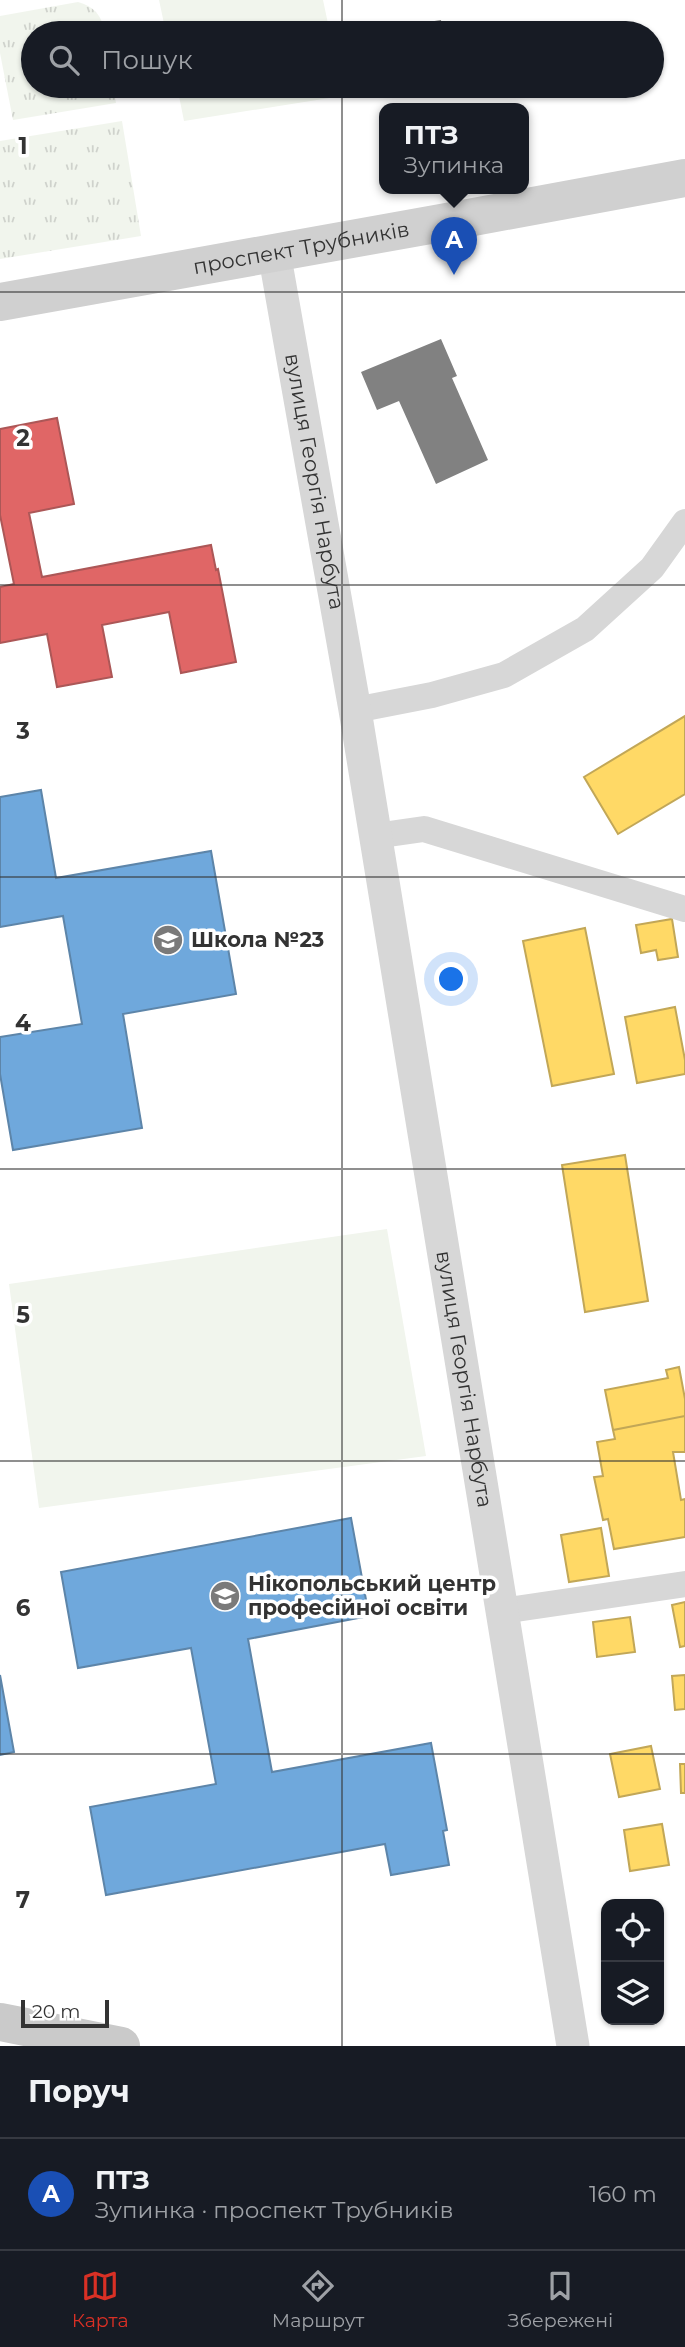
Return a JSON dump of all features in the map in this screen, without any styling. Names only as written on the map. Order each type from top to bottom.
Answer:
[{"type":"main road","name":"проспект Трубників","points":[[0,302],[274,252],[382,236],[685,178]]},
{"type":"main road","points":[[0,2022],[121,2046]]},
{"type":"street","name":"вулиця Георгія Нарбута","points":[[274,252],[355,710],[573,2046]]},
{"type":"street","points":[[355,710],[432,695],[504,675],[585,629],[652,568],[685,522]]},
{"type":"street","points":[[375,836],[424,829],[685,909]]},
{"type":"street","points":[[502,1611],[685,1584]]},
{"type":"green space","points":[[159,0],[323,0],[327,21],[163,21]]},
{"type":"green space","points":[[78,2],[97,13],[101,21],[21,21],[21,98],[115,98],[116,103],[13,120],[0,53],[0,16]]},
{"type":"green space","points":[[179,98],[329,98],[184,121]]},
{"type":"green space","points":[[122,121],[141,236],[0,259],[0,141]]},
{"type":"green space","points":[[387,1229],[426,1456],[39,1508],[9,1284]]},
{"type":"building: Житло","points":[[685,716],[685,794],[618,834],[584,777]]},
{"type":"building: Житло","points":[[672,919],[678,957],[658,960],[656,950],[641,953],[636,925]]},
{"type":"building: Житло","points":[[585,928],[614,1074],[552,1086],[523,941]]},
{"type":"building: Житло","points":[[675,1007],[685,1074],[637,1083],[625,1017]]},
{"type":"building: Житло","points":[[625,1155],[648,1301],[585,1312],[562,1165]]},
{"type":"building: Житло","points":[[679,1367],[685,1416],[613,1430],[605,1390],[668,1378],[666,1370]]},
{"type":"building: Житло","points":[[685,1416],[685,1452],[673,1452],[681,1500],[685,1499],[685,1537],[614,1549],[608,1519],[603,1520],[594,1477],[603,1476],[597,1442],[615,1439],[613,1430]]},
{"type":"building: Житло","points":[[601,1528],[609,1576],[569,1582],[561,1535]]},
{"type":"building: Житло","points":[[685,1602],[685,1646],[680,1647],[672,1605]]},
{"type":"building: Житло","points":[[630,1617],[635,1652],[597,1657],[593,1622]]},
{"type":"building: Житло","points":[[685,1675],[685,1709],[675,1710],[672,1676]]},
{"type":"building: Житло","points":[[651,1746],[660,1789],[619,1797],[610,1754]]},
{"type":"building: Житло","points":[[680,1764],[685,1764],[685,1793],[681,1793]]},
{"type":"building: Житло","points":[[662,1824],[669,1865],[630,1871],[624,1830]]},
{"type":"building: Торгівля","points":[[57,418],[74,504],[29,513],[42,577],[211,545],[236,662],[181,673],[169,612],[102,625],[112,677],[57,687],[47,634],[0,643],[0,587],[14,584],[0,515],[0,429]]},
{"type":"building: Школи","points":[[41,790],[56,878],[211,851],[236,994],[123,1014],[142,1128],[13,1150],[0,1074],[0,1037],[82,1024],[63,916],[0,927],[0,797]]},
{"type":"building: Школи","points":[[351,1518],[369,1616],[248,1639],[272,1772],[431,1743],[447,1830],[443,1831],[449,1865],[391,1875],[385,1844],[106,1895],[90,1807],[216,1784],[191,1648],[78,1668],[61,1572]]},
{"type":"building: Школи","points":[[0,1675],[14,1752],[0,1755]]},
{"type":"building: Інше","points":[[441,339],[457,376],[452,378],[488,460],[436,484],[399,401],[377,410],[361,372]]},
{"type":"place","name":"ПТЗ","points":[[454,275]]},
{"type":"place","name":"Школа №23","points":[[168,940]]},
{"type":"place","name":"Нікопольський центр професійної освіти","points":[[225,1596]]}]
